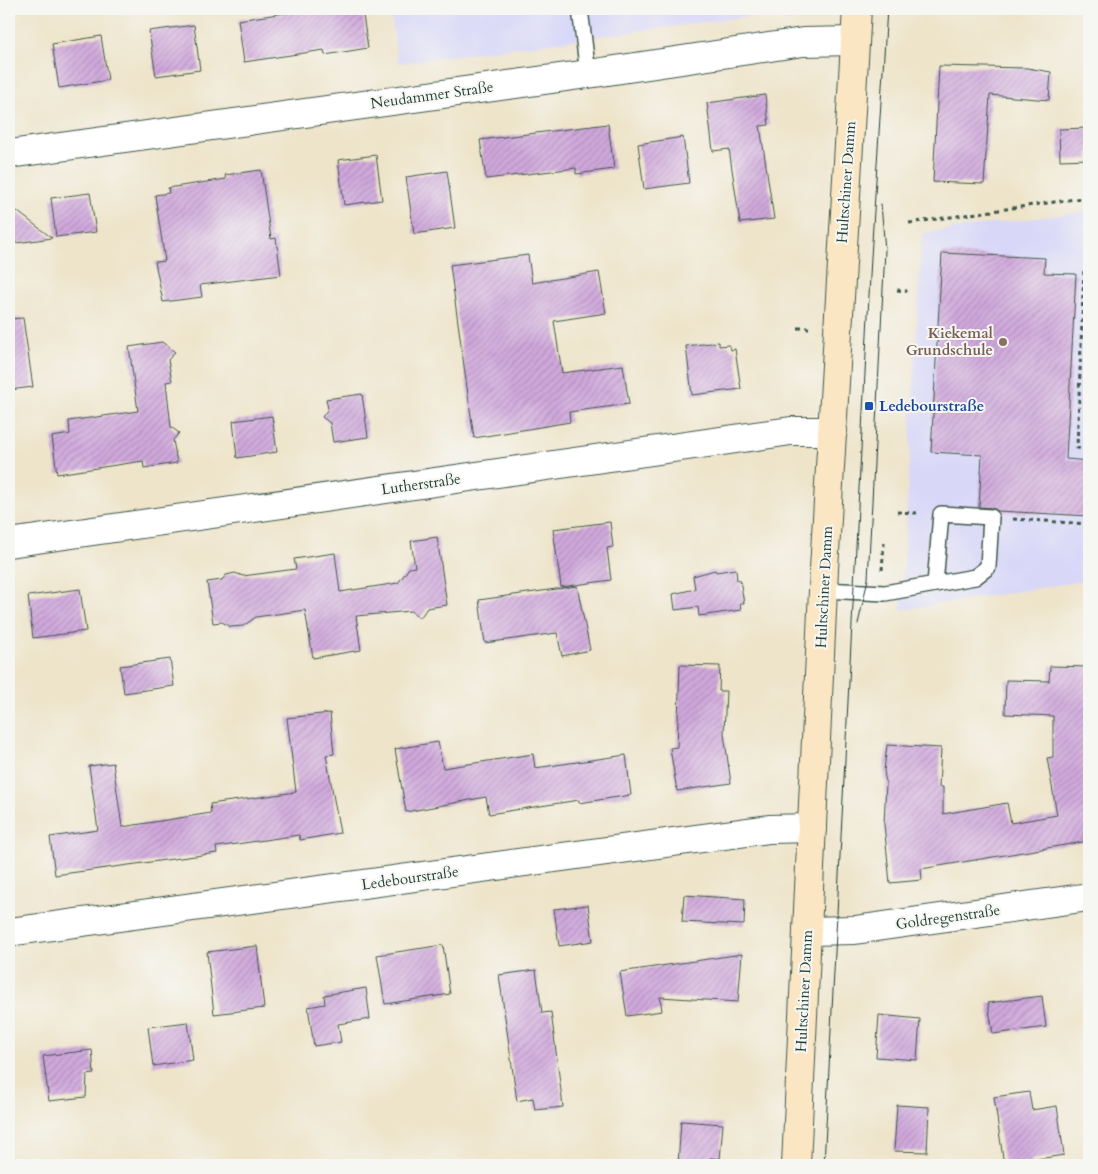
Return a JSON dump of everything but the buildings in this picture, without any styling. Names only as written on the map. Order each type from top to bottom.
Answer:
[{"type":"main road","name":"Hultschiner Damm","points":[[796,1165],[823,590],[857,9]]},
{"type":"street","name":"Neudammer Straße","points":[[9,154],[588,74],[803,42],[855,40]]},
{"type":"street","name":"Lutherstraße","points":[[9,543],[791,431],[833,431]]},
{"type":"street","name":"Ledebourstraße","points":[[9,932],[769,829],[812,828]]},
{"type":"street","name":"Goldregenstraße","points":[[807,932],[855,930],[1089,898]]},
{"type":"lane","points":[[580,9],[588,74]]},
{"type":"lane","points":[[823,590],[886,593],[975,577],[988,567],[991,517],[941,514],[935,584]]},
{"type":"path","points":[[909,222],[1089,197]]},
{"type":"path","points":[[1089,268],[1084,268],[1077,448],[1089,449]]},
{"type":"path","points":[[897,290],[906,291]]},
{"type":"path","points":[[991,517],[1089,524]]},
{"type":"path","points":[[882,571],[884,543]]},
{"type":"shaded area","points":[[390,9],[802,9],[398,63]]},
{"type":"shaded area","name":"Kiekemal Grundschule","points":[[1089,211],[1089,580],[901,610],[922,233]]},
{"type":"green space","points":[[783,9],[810,9],[809,15],[786,20]]},
{"type":"tram line","points":[[824,1165],[871,257],[887,9]]},
{"type":"tram line","points":[[858,624],[868,579],[885,250],[881,204]]},
{"type":"place","name":"Kiekemal Grundschule","points":[[1003,342]]},
{"type":"place","name":"Ledebourstraße","points":[[869,406]]}]
